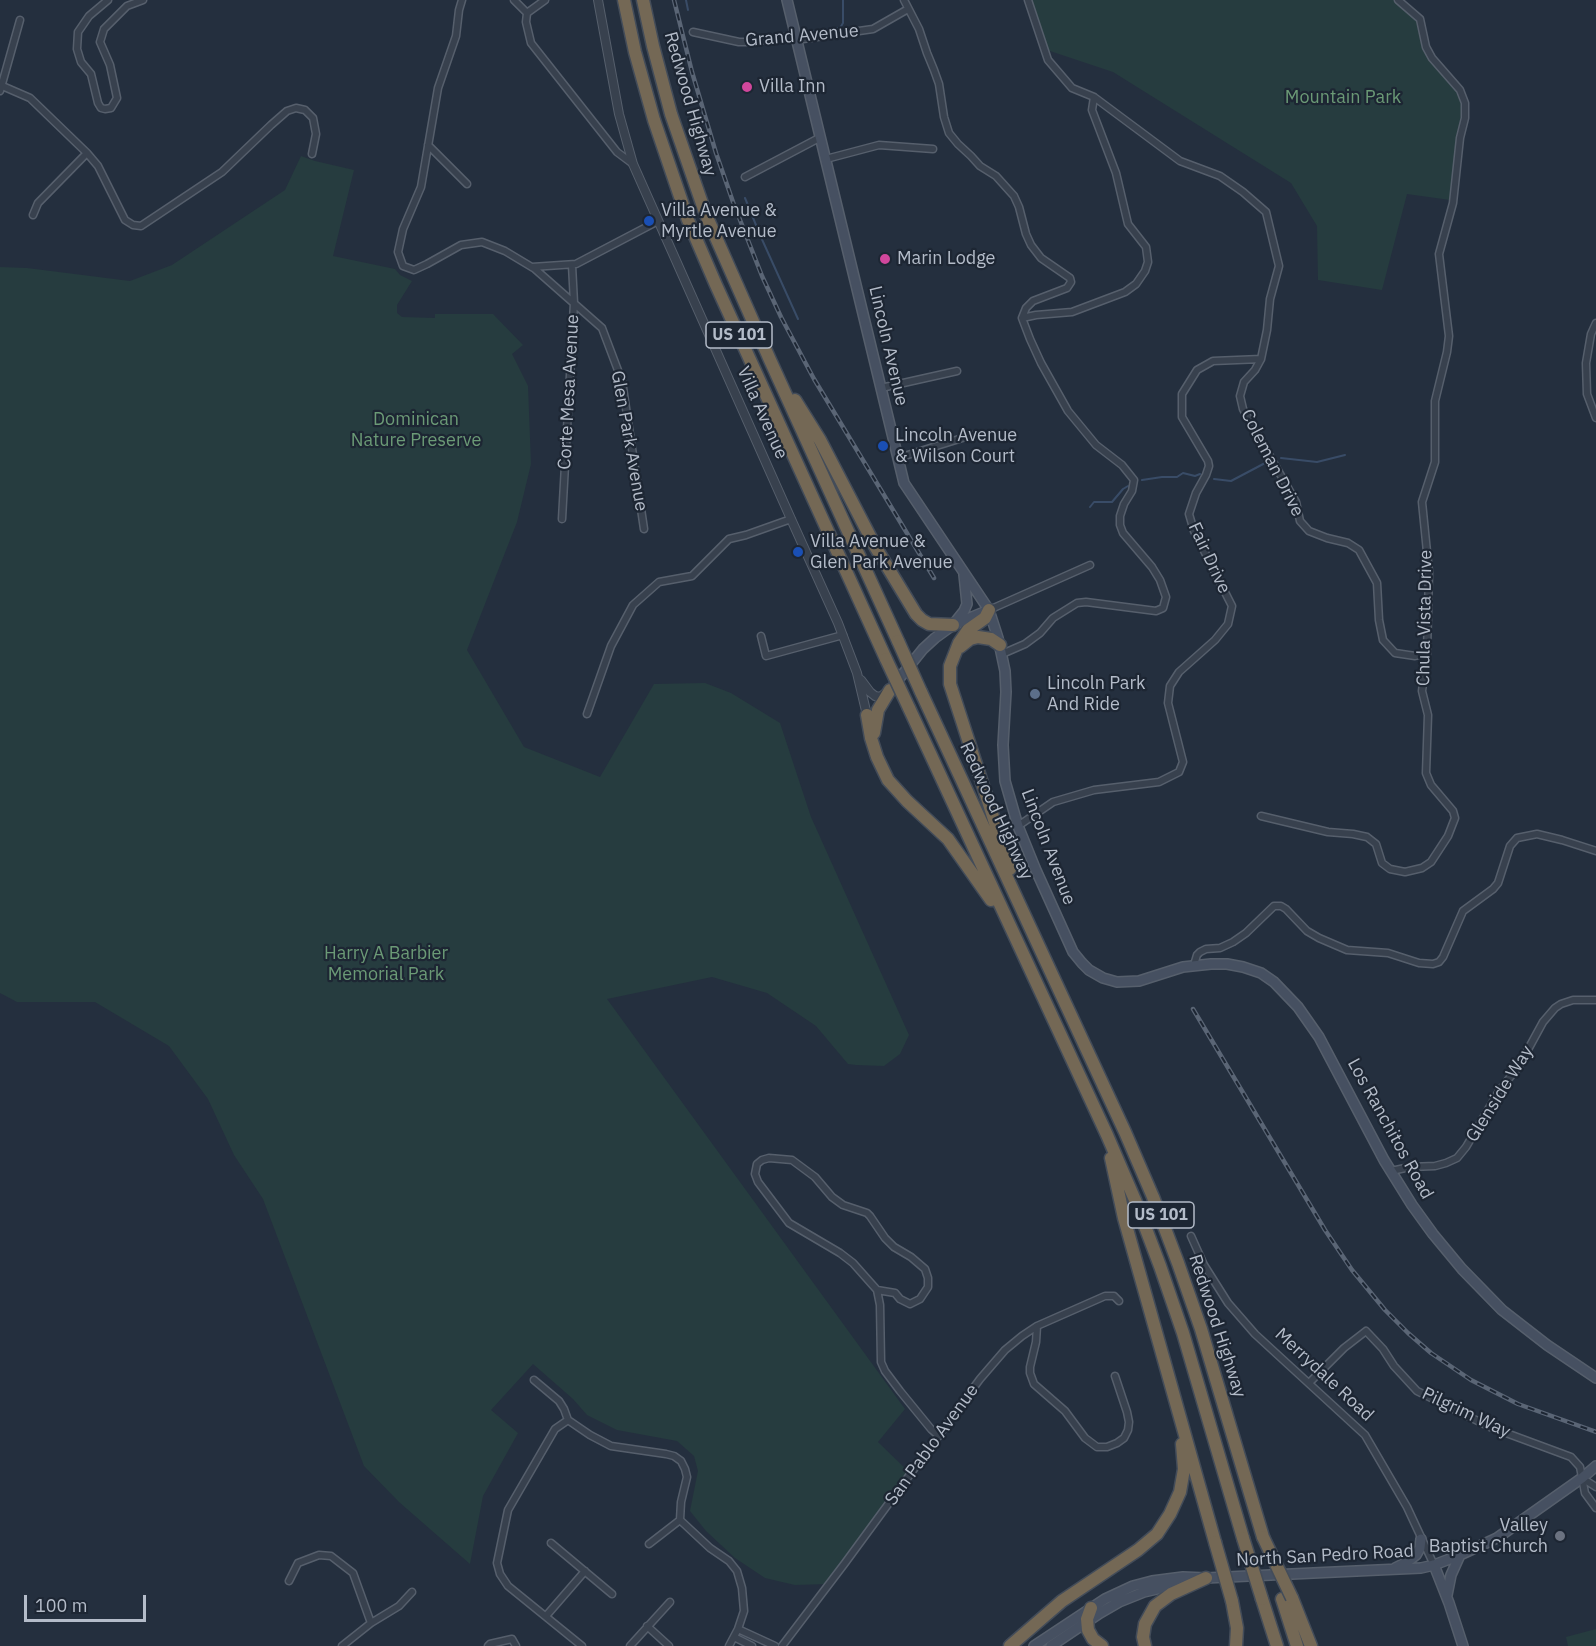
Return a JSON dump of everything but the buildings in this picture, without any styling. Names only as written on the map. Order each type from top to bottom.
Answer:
[{"type":"highway","name":"Redwood Highway","points":[[624,0],[635,52],[654,120],[688,220],[886,659],[1107,1135],[1143,1222],[1172,1299],[1276,1646]]},
{"type":"highway","name":"Redwood Highway","points":[[643,0],[662,80],[694,182],[720,248],[921,692],[1125,1132],[1166,1230],[1201,1329],[1263,1537],[1287,1598]]},
{"type":"highway","points":[[770,360],[820,440],[863,524],[913,611],[929,624],[953,625]]},
{"type":"highway","points":[[989,610],[985,618],[964,634],[954,654],[950,684],[1021,908]]},
{"type":"highway","points":[[954,654],[965,642],[975,637],[988,637],[1001,650]]},
{"type":"highway","points":[[872,744],[878,710],[890,690]]},
{"type":"highway","points":[[867,715],[872,744],[882,769],[892,785],[948,838],[1010,928]]},
{"type":"highway","points":[[1107,1135],[1119,1201],[1232,1601],[1237,1628],[1236,1646]]},
{"type":"highway","points":[[1010,1646],[1062,1602],[1145,1545],[1157,1534],[1170,1514],[1182,1484],[1184,1461],[1166,1366]]},
{"type":"highway","points":[[1144,1646],[1145,1624],[1155,1606],[1171,1594],[1206,1578]]},
{"type":"highway","points":[[1287,1598],[1297,1646]]},
{"type":"highway","points":[[1287,1598],[1311,1646]]},
{"type":"highway","points":[[1091,1608],[1087,1622],[1091,1636],[1102,1646]]},
{"type":"main road","name":"Lincoln Avenue","points":[[787,0],[904,483],[989,610],[1001,650],[1006,692],[1003,745],[1005,781],[1018,826],[1071,946],[1085,967],[1103,978],[1121,982],[1144,980],[1169,971]]},
{"type":"main road","points":[[953,625],[967,604],[964,570]]},
{"type":"main road","points":[[890,690],[926,645],[953,625],[989,610]]},
{"type":"main road","name":"Los Ranchitos Road","points":[[1169,971],[1194,965],[1219,964],[1243,967],[1261,973],[1286,993],[1319,1037],[1391,1171],[1433,1234],[1495,1304],[1520,1326],[1596,1378]]},
{"type":"main road","name":"North San Pedro Road","points":[[1034,1646],[1114,1594],[1143,1583],[1173,1578],[1390,1570],[1434,1565],[1497,1538],[1596,1466]]},
{"type":"main road","points":[[1390,1570],[1416,1555],[1421,1539]]},
{"type":"main road","points":[[1447,1597],[1451,1575],[1460,1555]]},
{"type":"main road","name":"Merrydale Road","points":[[1434,1565],[1463,1646]]},
{"type":"main road","name":"North San Pedro Road","points":[[1051,1646],[1109,1607],[1136,1595],[1206,1578]]},
{"type":"street","points":[[108,0],[88,16],[78,32],[77,49],[81,62],[91,74],[98,103],[101,108],[105,109],[111,108],[117,98],[110,65],[100,42],[104,29],[127,6],[143,0]]},
{"type":"street","name":"Glen Park Avenue","points":[[462,0],[456,36],[438,88],[421,187],[403,229],[398,252],[403,266],[414,270],[461,245],[482,242],[505,251],[532,267],[602,328],[622,381],[644,529]]},
{"type":"street","points":[[514,0],[527,13],[545,0]]},
{"type":"street","points":[[598,0],[620,114],[633,164]]},
{"type":"street","points":[[904,0],[919,29],[939,84],[949,133],[957,144],[980,166],[996,176],[1014,196],[1031,245],[1041,258],[1070,278],[1071,282],[1067,288],[1033,302],[1026,308],[1022,318],[1041,363],[1068,411],[1096,445],[1122,465],[1134,480],[1132,491],[1120,516],[1120,525],[1123,533],[1152,567],[1166,597],[1163,608],[1156,612],[1086,602],[1077,603],[1053,618],[1025,645],[1001,650]]},
{"type":"street","name":"Coleman Drive","points":[[1028,0],[1048,60],[1072,88],[1094,97],[1180,161],[1220,176],[1266,212],[1279,266],[1270,299],[1262,359],[1244,382],[1240,396],[1247,418],[1296,502],[1300,521],[1309,531],[1348,543],[1359,550],[1377,583],[1379,620],[1383,640],[1395,653],[1416,656],[1427,653]]},
{"type":"street","name":"Chula Vista Drive","points":[[1261,816],[1328,832],[1367,837],[1376,844],[1382,863],[1397,872],[1415,870],[1431,862],[1448,836],[1455,818],[1453,811],[1431,785],[1426,773],[1428,715],[1422,691],[1427,653],[1429,572],[1422,502],[1435,462],[1435,401],[1449,336],[1439,254],[1453,203],[1460,138],[1466,118],[1465,103],[1460,90],[1432,58],[1426,47],[1420,19],[1398,0]]},
{"type":"street","name":"Grand Avenue","points":[[693,32],[739,42],[786,37],[802,39],[873,28],[908,9]]},
{"type":"street","name":"Villa Avenue","points":[[527,13],[526,22],[531,43],[617,152],[633,164],[843,635],[857,673],[867,715]]},
{"type":"street","points":[[20,20],[0,87],[30,98],[87,153],[98,166],[126,220],[133,225],[141,226],[222,172],[287,111],[296,108],[305,110],[313,118],[316,134],[312,154]]},
{"type":"street","points":[[1022,318],[1072,312],[1125,292],[1136,284],[1148,262],[1146,247],[1128,224],[1116,173],[1092,110],[1094,97]]},
{"type":"street","points":[[745,177],[820,137]]},
{"type":"street","points":[[428,145],[467,184]]},
{"type":"street","points":[[826,159],[879,145],[933,149]]},
{"type":"street","points":[[33,215],[38,203],[87,153]]},
{"type":"street","points":[[532,267],[576,264],[658,221]]},
{"type":"street","name":"Corte Mesa Avenue","points":[[562,519],[574,303],[572,264]]},
{"type":"street","points":[[1596,323],[1586,363],[1587,394],[1596,418]]},
{"type":"street","name":"Fair Drive","points":[[1018,826],[1053,802],[1094,790],[1159,782],[1179,772],[1183,762],[1168,704],[1170,686],[1179,672],[1215,640],[1228,624],[1232,606],[1194,531],[1189,514],[1209,466],[1182,417],[1182,394],[1197,370],[1213,361],[1262,359]]},
{"type":"street","points":[[881,388],[957,371]]},
{"type":"street","points":[[898,458],[972,435]]},
{"type":"street","points":[[587,714],[611,646],[633,605],[659,582],[692,576],[729,539],[746,536],[791,519]]},
{"type":"street","points":[[989,610],[1090,565]]},
{"type":"street","points":[[761,636],[766,656],[843,635]]},
{"type":"street","name":"Villa Avenue","points":[[857,673],[874,696],[883,696],[890,690]]},
{"type":"street","points":[[1194,965],[1200,952],[1220,948],[1233,942],[1274,906],[1286,909],[1307,931],[1347,950],[1388,953],[1419,963],[1433,964],[1439,962],[1443,957],[1463,911],[1498,883],[1510,846],[1516,838],[1537,834],[1596,851]]},
{"type":"street","name":"Glenside Way","points":[[1391,1171],[1410,1167],[1435,1166],[1456,1158],[1466,1147],[1499,1091],[1519,1066],[1543,1022],[1555,1008],[1573,1000],[1596,1000]]},
{"type":"street","points":[[877,1290],[895,1293],[900,1299],[910,1304],[920,1299],[928,1287],[928,1278],[925,1269],[885,1238],[867,1213],[843,1205],[804,1168],[792,1160],[780,1158],[769,1158],[757,1164],[755,1174],[758,1182],[789,1223],[840,1252],[877,1290],[880,1305],[881,1362],[900,1391],[939,1436]]},
{"type":"street","name":"Merrydale Road","points":[[1191,1236],[1204,1265],[1228,1304],[1255,1334],[1365,1435],[1407,1507],[1434,1565]]},
{"type":"street","name":"San Pablo Avenue","points":[[782,1646],[996,1360],[1022,1336],[1037,1326],[1104,1296],[1114,1296],[1119,1301]]},
{"type":"street","points":[[1037,1326],[1030,1367],[1034,1384],[1065,1411],[1085,1438],[1097,1447],[1107,1447],[1117,1443],[1124,1438],[1128,1430],[1128,1412],[1115,1376]]},
{"type":"street","name":"Pilgrim Way","points":[[1309,1383],[1344,1348],[1366,1331],[1417,1391],[1490,1427],[1571,1457],[1580,1467],[1582,1478]]},
{"type":"street","points":[[534,1380],[559,1401],[568,1420],[611,1446],[666,1454],[681,1461],[687,1477],[681,1502],[681,1520],[710,1548],[729,1561],[737,1571],[742,1588],[744,1611],[729,1646]]},
{"type":"street","points":[[568,1420],[555,1428],[508,1510],[497,1563],[500,1574],[508,1586],[582,1646]]},
{"type":"street","points":[[1582,1478],[1596,1487]]},
{"type":"street","points":[[1582,1478],[1585,1493],[1596,1508]]},
{"type":"street","points":[[649,1544],[681,1520]]},
{"type":"street","points":[[551,1543],[612,1594]]},
{"type":"street","points":[[289,1581],[298,1563],[319,1555],[331,1557],[353,1573],[370,1623]]},
{"type":"street","points":[[546,1616],[585,1571]]},
{"type":"street","points":[[342,1646],[370,1623],[399,1606],[412,1592]]},
{"type":"street","points":[[630,1646],[670,1602]]},
{"type":"street","points":[[647,1626],[669,1646]]},
{"type":"street","points":[[738,1629],[775,1646]]},
{"type":"street","points":[[734,1637],[752,1646]]},
{"type":"street","points":[[488,1646],[512,1639],[516,1646]]},
{"type":"green space","name":"Mountain Park","points":[[1031,0],[1400,0],[1417,12],[1429,50],[1462,90],[1466,108],[1457,173],[1450,200],[1407,194],[1382,290],[1318,280],[1317,226],[1291,183],[1113,72],[1047,50]]},
{"type":"green space","name":"Harry A Barbier Memorial Park","points":[[301,156],[354,170],[333,256],[395,269],[400,275],[412,281],[397,305],[397,313],[402,317],[435,318],[435,314],[493,314],[523,345],[512,354],[528,386],[531,464],[517,522],[467,650],[524,747],[600,777],[654,684],[705,683],[731,693],[780,723],[811,817],[909,1035],[900,1054],[884,1066],[856,1065],[848,1064],[816,1026],[767,993],[712,977],[607,999],[905,1409],[878,1442],[911,1474],[829,1584],[795,1585],[765,1578],[735,1558],[706,1531],[690,1511],[698,1471],[694,1456],[677,1441],[617,1430],[587,1415],[573,1399],[533,1364],[491,1410],[518,1433],[483,1496],[470,1564],[399,1502],[364,1466],[263,1199],[234,1155],[208,1099],[169,1046],[95,1002],[17,1002],[0,993],[0,267],[27,268],[130,281],[172,265],[285,190]]},
{"type":"green space","points":[[1596,1629],[1596,1646],[1568,1646],[1566,1637]]},
{"type":"waterway","points":[[686,0],[688,10]]},
{"type":"waterway","points":[[809,32],[840,28],[843,23],[843,0]]},
{"type":"waterway","points":[[745,198],[798,319]]},
{"type":"waterway","points":[[1281,458],[1317,462],[1345,455]]},
{"type":"waterway","points":[[1214,479],[1231,481],[1267,462]]},
{"type":"waterway","points":[[1142,480],[1177,477],[1183,473],[1195,476],[1200,474]]},
{"type":"waterway","points":[[1090,507],[1094,502],[1112,502],[1128,486]]},
{"type":"railway","points":[[674,0],[716,153],[762,276],[814,379],[934,578]]},
{"type":"railway","points":[[1193,1009],[1325,1230],[1352,1270],[1385,1310],[1431,1353],[1471,1380],[1518,1404],[1596,1432]]},
{"type":"place","name":"Villa Inn","points":[[747,87]]},
{"type":"place","name":"Villa Avenue & Myrtle Avenue","points":[[649,221]]},
{"type":"place","name":"Marin Lodge","points":[[885,259]]},
{"type":"place","name":"Lincoln Avenue & Wilson Court","points":[[883,446]]},
{"type":"place","name":"Villa Avenue & Glen Park Avenue","points":[[798,552]]},
{"type":"place","name":"Lincoln Park And Ride","points":[[1035,694]]},
{"type":"place","name":"Valley Baptist Church","points":[[1560,1536]]},
{"type":"park label","name":"Dominican Nature Preserve","points":[[416,430]]}]
